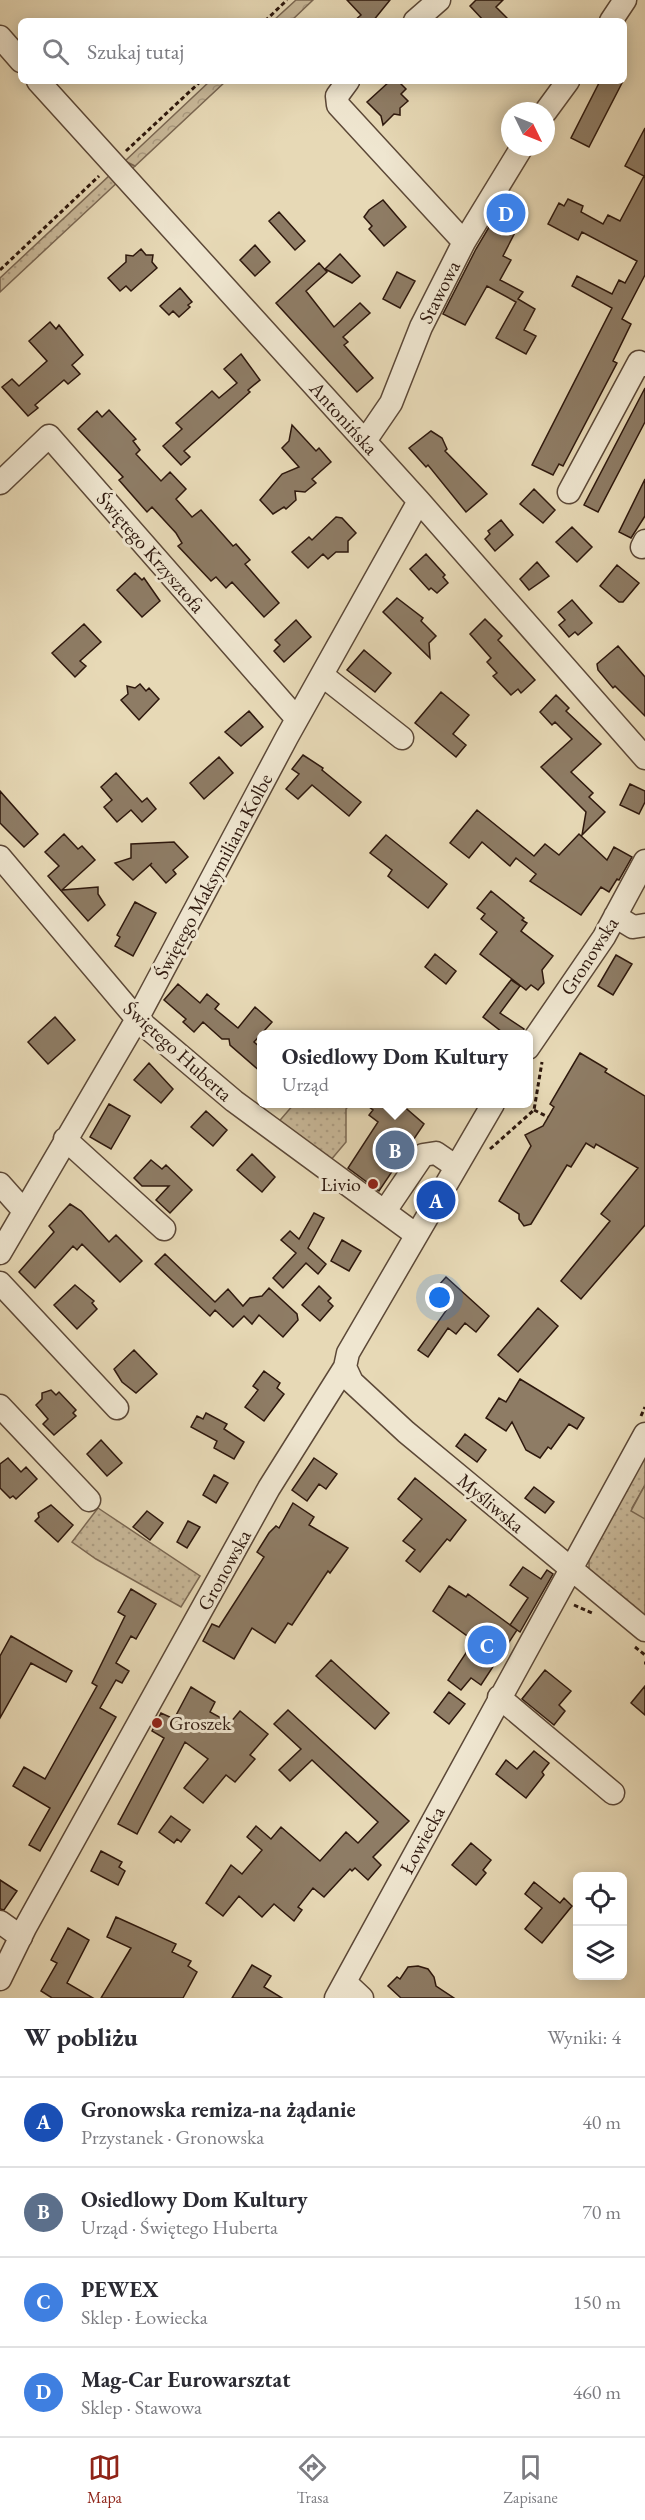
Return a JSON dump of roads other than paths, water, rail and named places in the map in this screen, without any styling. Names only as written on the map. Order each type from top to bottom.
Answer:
[{"type":"street","points":[[418,18],[439,0]]},
{"type":"street","points":[[613,18],[624,0]]},
{"type":"street","points":[[0,38],[18,58]]},
{"type":"street","name":"Antonińska","points":[[41,84],[419,501],[645,758]]},
{"type":"street","points":[[346,84],[337,96],[338,105],[464,242]]},
{"type":"street","points":[[553,102],[566,84]]},
{"type":"street","name":"Stawowa","points":[[365,441],[391,403],[421,327],[464,242],[517,156]]},
{"type":"street","points":[[569,492],[639,362],[645,365]]},
{"type":"street","name":"Świętego Krzysztofa","points":[[0,483],[49,436],[297,719]]},
{"type":"street","name":"Świętego Maksymiliana Kolbe","points":[[0,1253],[137,1019],[297,719],[419,501]]},
{"type":"street","points":[[322,675],[402,738]]},
{"type":"street","name":"Świętego Huberta","points":[[0,856],[137,1019],[234,1101],[415,1234]]},
{"type":"street","name":"Gronowska","points":[[536,1051],[645,861]]},
{"type":"street","points":[[615,916],[633,927],[645,925]]},
{"type":"street","name":"Gronowska","points":[[0,1979],[269,1488],[345,1367],[348,1353],[415,1234],[491,1108]]},
{"type":"street","points":[[65,1139],[164,1229]]},
{"type":"street","points":[[385,1211],[423,1155],[436,1153],[455,1166]]},
{"type":"street","points":[[0,1184],[24,1211]]},
{"type":"street","points":[[0,1283],[117,1408]]},
{"type":"street","name":"Myśliwska","points":[[345,1367],[352,1382],[406,1432],[570,1568],[637,1636]]},
{"type":"street","points":[[0,1406],[89,1500]]},
{"type":"street","name":"Łowiecka","points":[[362,1998],[341,1990],[499,1697],[645,1434]]},
{"type":"street","points":[[499,1697],[613,1793]]},
{"type":"street","points":[[0,1922],[21,1937]]},
{"type":"place","name":"Mag-Car Eurowarsztat","points":[[506,213]]},
{"type":"place","name":"Osiedlowy Dom Kultury","points":[[395,1150]]},
{"type":"place","name":"Livio","points":[[373,1184]]},
{"type":"place","name":"Gronowska remiza-na żądanie","points":[[436,1200]]},
{"type":"place","name":"PEWEX","points":[[487,1645]]},
{"type":"place","name":"Groszek","points":[[157,1723]]}]
